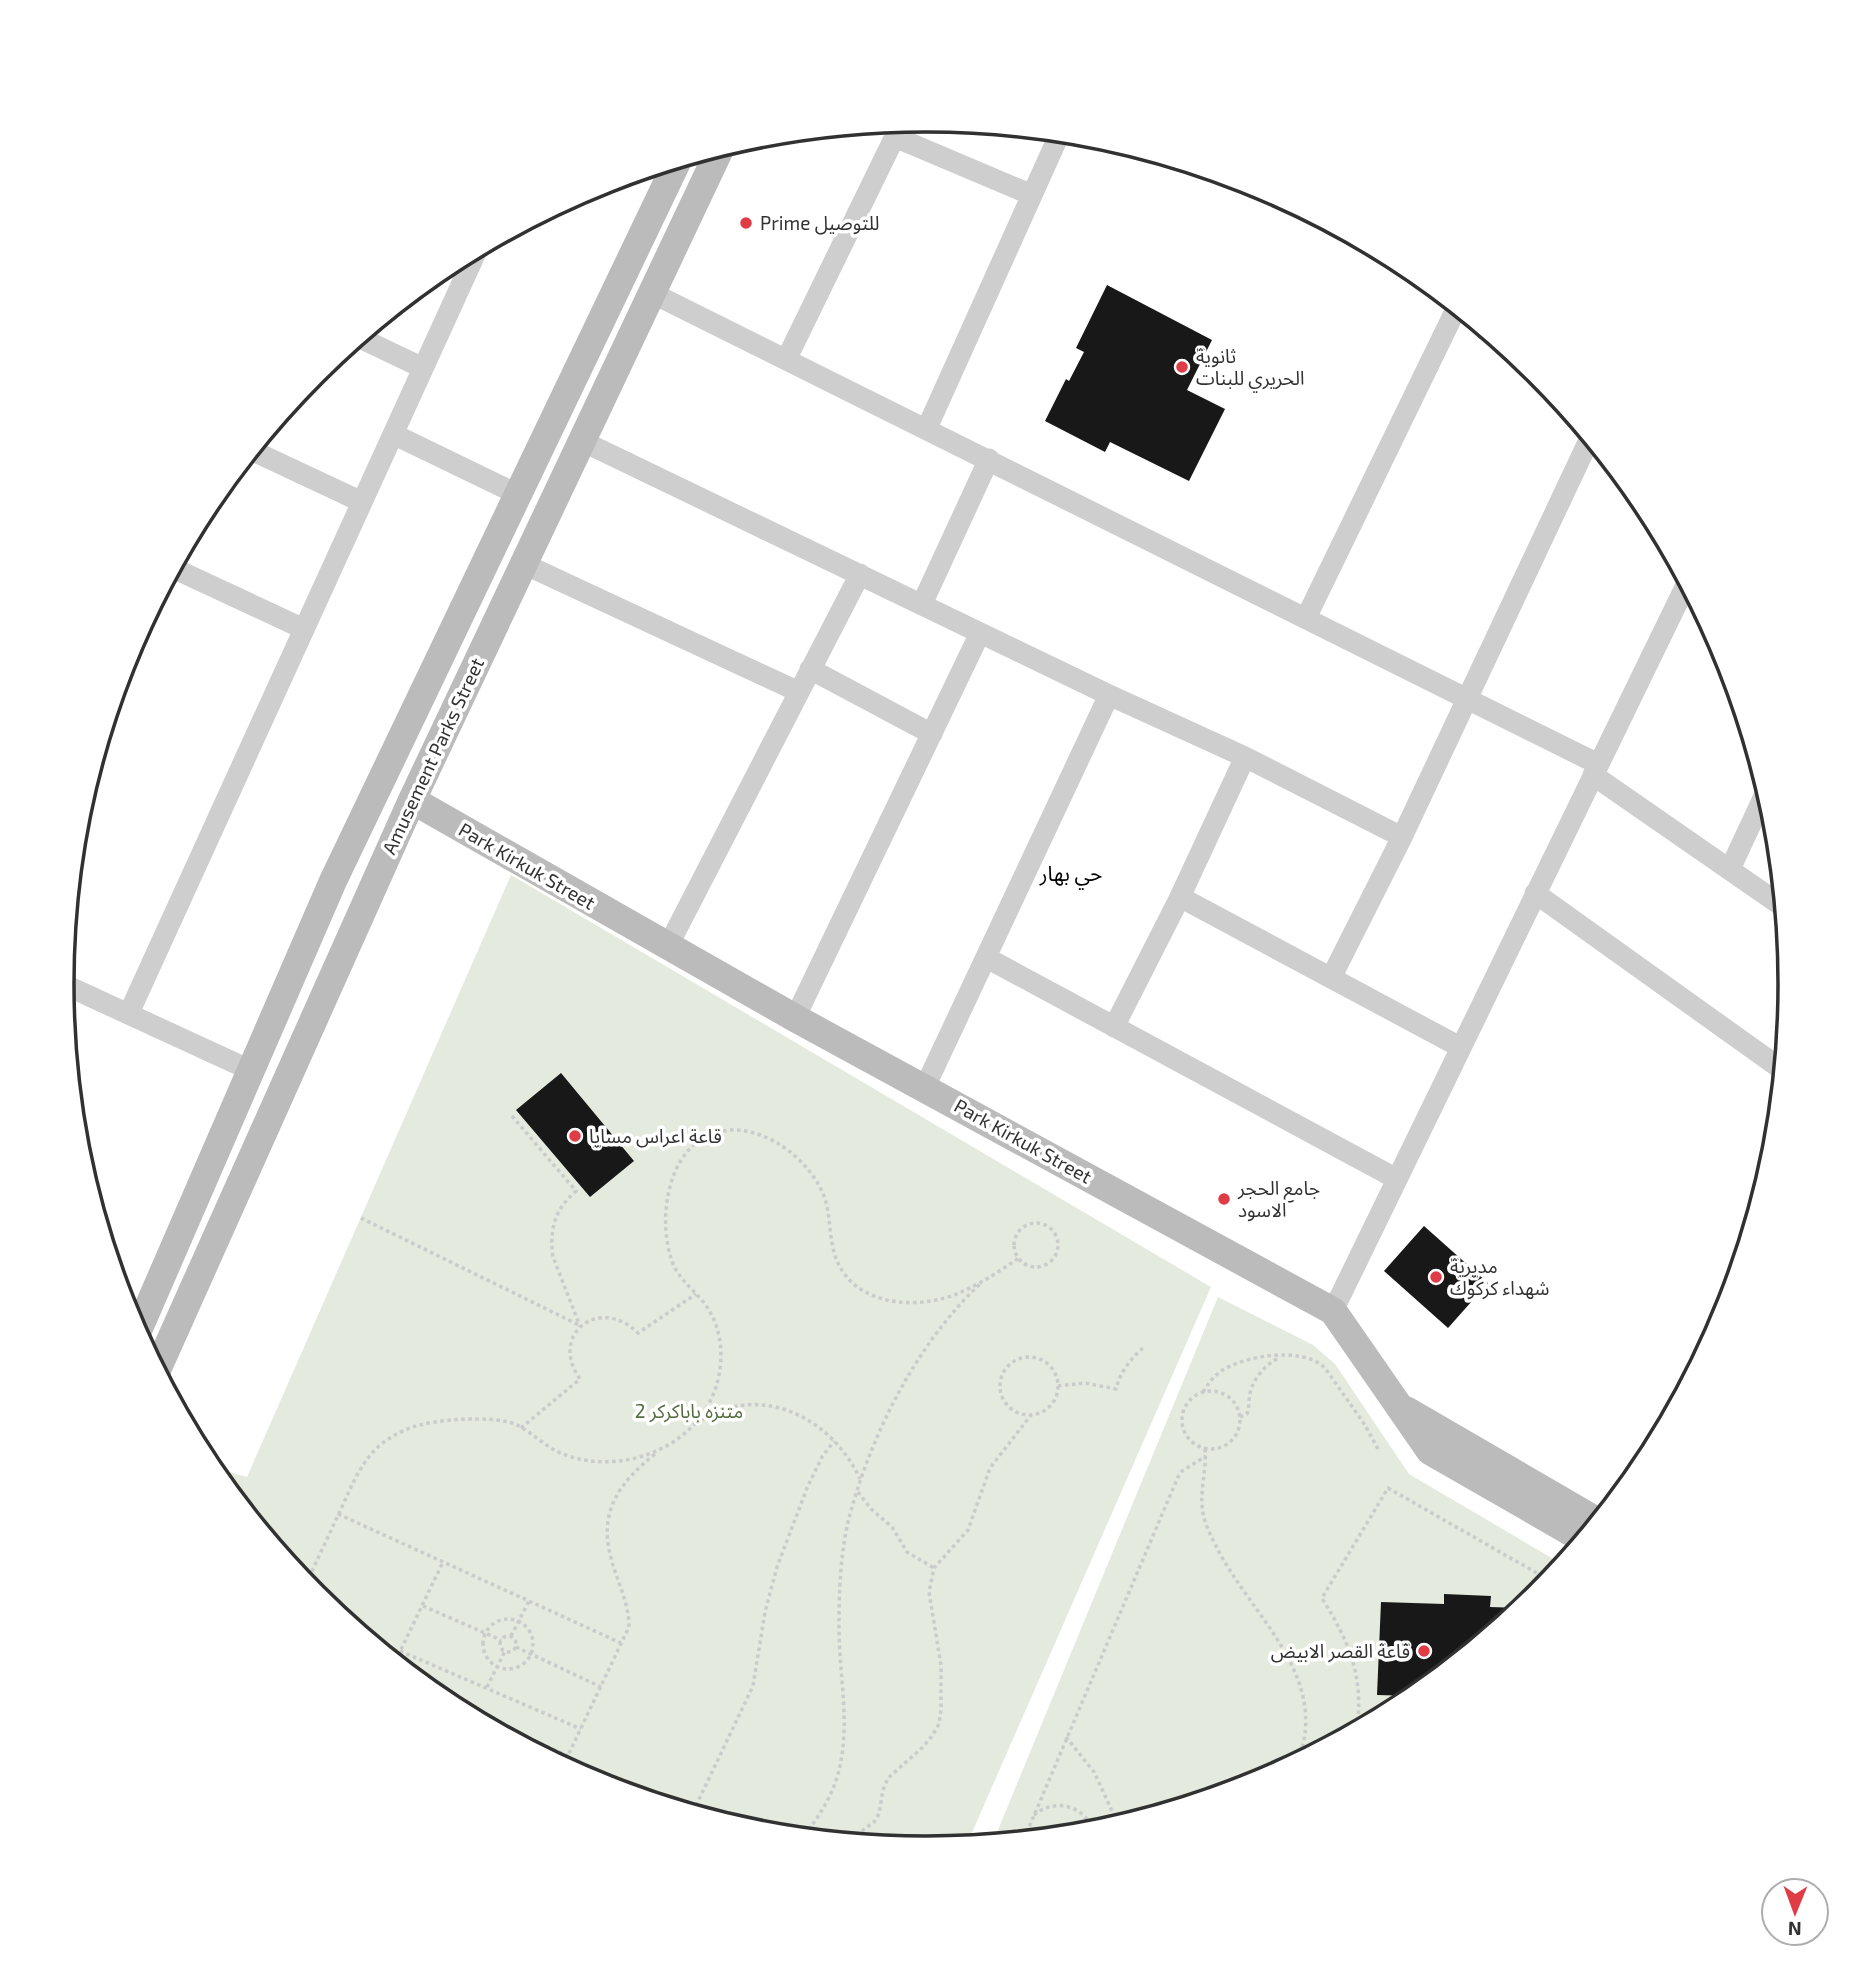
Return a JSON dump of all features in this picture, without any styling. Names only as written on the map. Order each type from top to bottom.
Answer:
[{"type":"main road","name":"Amusement Parks Street","points":[[161,1361],[412,800],[716,158]]},
{"type":"main road","name":"Amusement Parks Street","points":[[143,1320],[333,881],[673,171]]},
{"type":"main road","points":[[440,656],[473,670]]},
{"type":"main road","name":"Park Kirkuk Street","points":[[412,800],[795,1018],[1333,1311],[1430,1451],[1575,1535]]},
{"type":"main road","points":[[188,1214],[221,1227]]},
{"type":"main road","points":[[1398,1405],[1590,1517]]},
{"type":"street","points":[[787,358],[896,133]]},
{"type":"street","points":[[906,133],[1032,195]]},
{"type":"street","points":[[927,428],[1056,142]]},
{"type":"street","points":[[129,1013],[470,264]]},
{"type":"street","points":[[652,293],[1467,698],[1595,770],[1773,898]]},
{"type":"street","points":[[1306,618],[1453,315]]},
{"type":"street","points":[[366,341],[423,368]]},
{"type":"street","points":[[393,434],[517,494]]},
{"type":"street","points":[[582,441],[1109,695],[1245,757],[1402,837]]},
{"type":"street","points":[[1331,978],[1402,837],[1586,447]]},
{"type":"street","points":[[259,454],[362,502]]},
{"type":"street","points":[[922,604],[989,459]]},
{"type":"street","points":[[524,564],[799,692]]},
{"type":"street","points":[[181,572],[304,629]]},
{"type":"street","points":[[668,946],[860,574]]},
{"type":"street","points":[[1333,1311],[1395,1178],[1682,592]]},
{"type":"street","points":[[795,1018],[981,632]]},
{"type":"street","points":[[810,669],[932,734]]},
{"type":"street","points":[[925,1087],[1109,695]]},
{"type":"street","points":[[1114,1027],[1180,897],[1245,757]]},
{"type":"street","points":[[1730,869],[1759,808]]},
{"type":"street","points":[[1535,893],[1773,1064]]},
{"type":"street","points":[[1180,897],[1460,1047]]},
{"type":"street","points":[[987,958],[1395,1178]]},
{"type":"street","points":[[74,990],[250,1070]]},
{"type":"path","points":[[512,1115],[576,1191],[562,1204],[558,1212],[551,1245],[553,1257],[580,1326]]},
{"type":"path","points":[[685,1433],[698,1421],[714,1394],[720,1350],[715,1325],[705,1306],[676,1271],[670,1258],[665,1220],[666,1200],[671,1182],[687,1153],[701,1140],[731,1130],[748,1132],[782,1146],[796,1158],[810,1173],[826,1202],[832,1248],[839,1266],[859,1288],[875,1297],[907,1303],[958,1294],[1019,1258]]},
{"type":"path","points":[[361,1218],[580,1326]]},
{"type":"path","points":[[1039,1223],[1052,1230],[1058,1243],[1057,1251],[1048,1264],[1033,1267],[1019,1258],[1014,1241],[1020,1229],[1039,1223]]},
{"type":"path","points":[[810,1828],[833,1789],[840,1765],[844,1716],[840,1609],[847,1525],[857,1491],[893,1405],[927,1349],[958,1307],[988,1277]]},
{"type":"path","points":[[521,1428],[580,1379],[569,1357],[573,1335],[580,1326],[589,1320],[611,1316],[622,1320],[638,1333],[695,1294]]},
{"type":"path","points":[[1058,1386],[1085,1383],[1116,1390],[1123,1372],[1136,1353],[1145,1346]]},
{"type":"path","points":[[859,1833],[880,1814],[883,1790],[888,1777],[922,1748],[939,1724],[942,1709],[941,1665],[929,1592],[934,1567],[968,1530],[990,1468],[1031,1415],[1053,1403],[1058,1386],[1055,1372],[1043,1360],[1027,1356],[1011,1363],[1001,1378],[1002,1396],[1013,1410],[1031,1415]]},
{"type":"path","points":[[1240,1417],[1249,1410],[1250,1391],[1261,1372],[1272,1361],[1287,1356]]},
{"type":"path","points":[[1203,1392],[1212,1391],[1230,1398],[1236,1405],[1240,1417],[1238,1432],[1225,1446],[1205,1449],[1188,1439],[1181,1421],[1187,1402],[1203,1392],[1214,1377],[1233,1365],[1259,1358],[1308,1357],[1325,1368],[1365,1425],[1379,1451]]},
{"type":"path","points":[[311,1573],[360,1467],[382,1443],[410,1427],[440,1422],[502,1421],[521,1428],[550,1448],[576,1458],[594,1461],[626,1460],[644,1457],[659,1450],[725,1408],[739,1405],[769,1406],[796,1413],[809,1420],[834,1441],[851,1462],[861,1481]]},
{"type":"path","points":[[697,1804],[753,1686],[765,1612],[777,1567],[807,1488],[822,1457],[834,1441]]},
{"type":"path","points":[[1205,1449],[1203,1514],[1225,1563],[1282,1643],[1301,1691],[1304,1736],[1301,1749]]},
{"type":"path","points":[[548,1748],[568,1756],[629,1627],[629,1614],[608,1542],[609,1510],[614,1497],[632,1474],[659,1450]]},
{"type":"path","points":[[1027,1830],[1178,1477],[1182,1471],[1206,1457]]},
{"type":"path","points":[[1358,1718],[1360,1704],[1357,1673],[1348,1645],[1322,1598],[1388,1488],[1539,1574]]},
{"type":"path","points":[[857,1491],[892,1527],[912,1557],[934,1567]]},
{"type":"path","points":[[338,1514],[621,1643]]},
{"type":"path","points":[[443,1562],[400,1651],[580,1729]]},
{"type":"path","points":[[422,1606],[501,1640],[511,1636],[529,1601]]},
{"type":"path","points":[[503,1619],[519,1621],[531,1632],[534,1647],[532,1654],[527,1661],[513,1669],[498,1667],[491,1663],[483,1649],[485,1633],[503,1619]]},
{"type":"path","points":[[511,1636],[516,1647]]},
{"type":"path","points":[[501,1640],[500,1646],[505,1651],[511,1652],[516,1647]]},
{"type":"path","points":[[516,1647],[601,1687]]},
{"type":"path","points":[[487,1688],[505,1651]]},
{"type":"path","points":[[1066,1737],[1094,1772],[1113,1815]]},
{"type":"path","points":[[1033,1815],[1054,1806],[1074,1808],[1089,1820]]},
{"type":"green space","name":"متنزه باباكركر 2","points":[[511,875],[1211,1287],[971,1834],[870,1834],[759,1820],[652,1791],[549,1748],[499,1722],[452,1692],[364,1625],[285,1546],[227,1472],[247,1477]]},
{"type":"green space","points":[[1218,1297],[1313,1345],[1335,1364],[1409,1474],[1554,1559],[1487,1625],[1444,1660],[1352,1722],[1302,1748],[1252,1771],[1146,1807],[1092,1820],[997,1833]]},
{"type":"building","name":"ثانوية الحريري للبنات","points":[[1107,285],[1212,340],[1187,390],[1225,409],[1189,481],[1110,442],[1105,452],[1045,421],[1066,379],[1069,381],[1084,352],[1076,348]]},
{"type":"building","name":"قاعة اعراس مسايا","points":[[561,1073],[634,1161],[590,1197],[516,1110]]},
{"type":"building","name":"مديرية شهداء كركوك","points":[[1424,1226],[1488,1283],[1448,1328],[1384,1271]]},
{"type":"building","name":"قاعة القصر الابيض","points":[[1444,1594],[1491,1596],[1490,1607],[1505,1607],[1444,1660],[1399,1692],[1394,1695],[1377,1695],[1381,1602],[1444,1604]]},
{"type":"place","name":"Prime للتوصيل","points":[[746,223]]},
{"type":"place","name":"ثانوية الحريري للبنات","points":[[1182,367]]},
{"type":"place","name":"قاعة اعراس مسايا","points":[[575,1136]]},
{"type":"place","name":"جامع الحجر الاسود","points":[[1224,1199]]},
{"type":"place","name":"مديرية شهداء كركوك","points":[[1436,1277]]},
{"type":"place","name":"قاعة القصر الابيض","points":[[1424,1651]]},
{"type":"district","name":"حي بهار","points":[[1071,874]]}]
